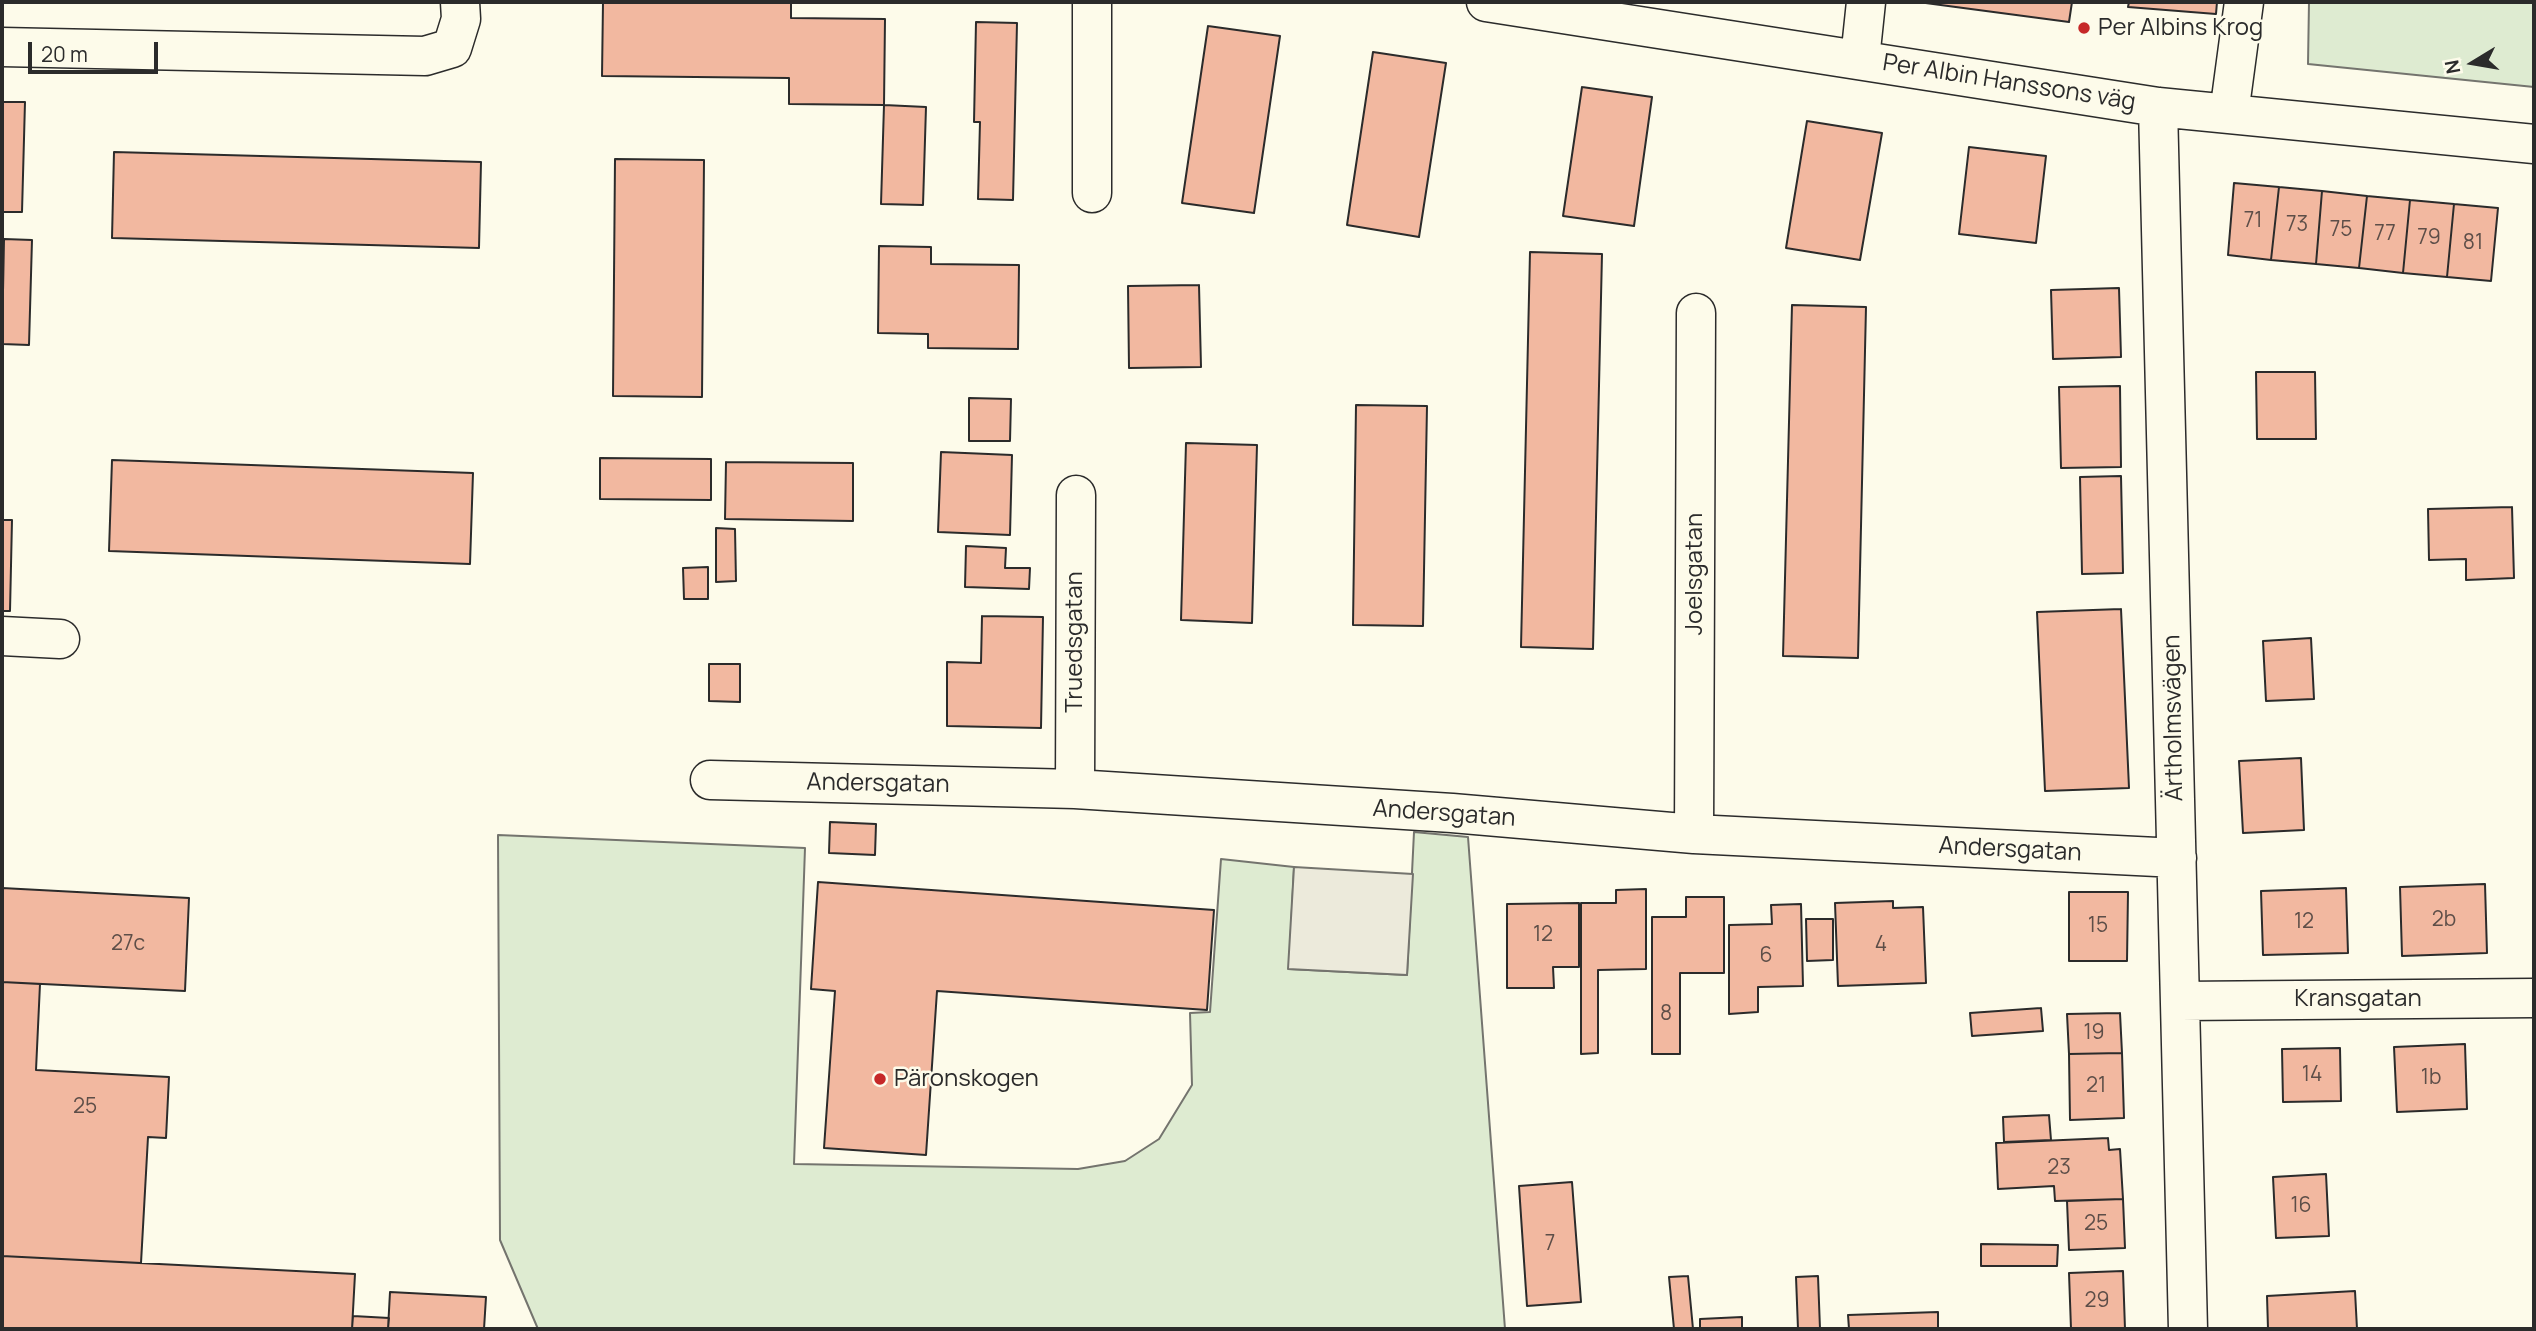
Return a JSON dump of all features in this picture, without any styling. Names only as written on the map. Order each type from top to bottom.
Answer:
[{"type":"street","points":[[2,47],[425,56],[452,48],[461,19],[460,2]]},
{"type":"street","points":[[1092,2],[1092,193]]},
{"type":"street","name":"Per Albin Hanssons väg","points":[[1486,2],[2158,107],[2534,144]]},
{"type":"street","points":[[1860,59],[1866,2]]},
{"type":"street","points":[[2229,114],[2244,2]]},
{"type":"street","name":"Ärtholmsvägen","points":[[2158,107],[2189,1329]]},
{"type":"street","name":"Joelsgatan","points":[[1694,834],[1696,313]]},
{"type":"street","name":"Truedsgatan","points":[[1074,789],[1076,495]]},
{"type":"street","points":[[2,636],[60,639]]},
{"type":"street","name":"Andersgatan","points":[[710,780],[1074,789],[1452,813],[1694,834],[2177,858]]},
{"type":"street","name":"Kransgatan","points":[[2181,1001],[2534,998]]},
{"type":"green space","points":[[2309,2],[2534,2],[2534,87],[2308,64]]},
{"type":"green space","points":[[1414,832],[1468,837],[1505,1329],[538,1329],[500,1240],[498,835],[805,848],[794,1164],[1078,1169],[1125,1161],[1159,1139],[1192,1085],[1190,1013],[1210,1012],[1221,859],[1294,867],[1289,969],[1407,975]]},
{"type":"shaded area","points":[[1294,867],[1413,874],[1407,975],[1288,969]]},
{"type":"building","points":[[603,2],[791,2],[791,18],[885,19],[884,105],[789,104],[789,78],[602,76]]},
{"type":"building","points":[[1918,2],[2072,2],[2069,22]]},
{"type":"building","points":[[2129,2],[2217,2],[2216,14],[2128,7]]},
{"type":"building","points":[[976,22],[1017,23],[1013,200],[978,199],[980,122],[974,122]]},
{"type":"building","points":[[1208,26],[1280,36],[1254,213],[1182,203]]},
{"type":"building","points":[[1373,52],[1446,63],[1419,237],[1347,225]]},
{"type":"building","points":[[1582,87],[1652,97],[1634,226],[1563,216]]},
{"type":"building","points":[[2,102],[25,102],[22,212],[2,212]]},
{"type":"building","points":[[884,105],[926,107],[923,205],[881,204]]},
{"type":"building","points":[[1807,121],[1882,133],[1860,260],[1786,248]]},
{"type":"building","points":[[1969,147],[2046,156],[2036,243],[1959,234]]},
{"type":"building","points":[[114,152],[481,162],[479,248],[112,238]]},
{"type":"building","points":[[615,159],[704,160],[702,397],[613,396]]},
{"type":"building","points":[[2234,183],[2279,187],[2271,260],[2228,255]]},
{"type":"building","points":[[2279,187],[2322,191],[2316,264],[2271,260]]},
{"type":"building","points":[[2322,191],[2367,196],[2359,268],[2316,264]]},
{"type":"building","points":[[2367,196],[2410,200],[2403,273],[2359,268]]},
{"type":"building","points":[[2410,200],[2454,204],[2447,277],[2403,273]]},
{"type":"building","points":[[2454,204],[2498,208],[2491,281],[2447,277]]},
{"type":"building","points":[[4,239],[32,240],[29,345],[2,344]]},
{"type":"building","points":[[879,246],[931,247],[931,264],[1019,265],[1018,349],[928,348],[928,334],[878,333]]},
{"type":"building","points":[[1530,252],[1602,254],[1593,649],[1521,647]]},
{"type":"building","points":[[1199,285],[1201,367],[1129,368],[1128,286]]},
{"type":"building","points":[[2119,288],[2121,357],[2053,359],[2051,290]]},
{"type":"building","points":[[1792,305],[1866,307],[1858,658],[1783,656]]},
{"type":"building","points":[[2256,372],[2315,372],[2316,439],[2257,439]]},
{"type":"building","points":[[2120,386],[2121,467],[2061,468],[2059,387]]},
{"type":"building","points":[[969,398],[1011,399],[1010,441],[969,441]]},
{"type":"building","points":[[1356,405],[1427,406],[1423,626],[1353,625]]},
{"type":"building","points":[[1186,443],[1257,445],[1252,623],[1181,620]]},
{"type":"building","points":[[941,452],[1012,455],[1010,535],[938,532]]},
{"type":"building","points":[[600,458],[711,459],[711,500],[600,499]]},
{"type":"building","points":[[112,460],[473,473],[470,564],[109,551]]},
{"type":"building","points":[[726,462],[853,463],[853,521],[725,519]]},
{"type":"building","points":[[2121,476],[2123,573],[2082,574],[2080,477]]},
{"type":"building","points":[[2512,507],[2514,578],[2466,580],[2466,559],[2429,560],[2428,509]]},
{"type":"building","points":[[2,520],[12,520],[10,611],[2,611]]},
{"type":"building","points":[[716,528],[735,529],[736,581],[716,582]]},
{"type":"building","points":[[966,546],[1006,548],[1005,568],[1030,568],[1029,589],[965,587]]},
{"type":"building","points":[[708,567],[708,599],[684,599],[683,568]]},
{"type":"building","points":[[2121,609],[2129,788],[2045,791],[2037,612]]},
{"type":"building","points":[[982,616],[1043,617],[1041,728],[947,726],[947,662],[981,663]]},
{"type":"building","points":[[2311,638],[2314,699],[2266,701],[2263,641]]},
{"type":"building","points":[[709,664],[740,664],[740,702],[709,701]]},
{"type":"building","points":[[2301,758],[2304,830],[2243,833],[2239,761]]},
{"type":"building","points":[[830,822],[876,824],[875,855],[829,853]]},
{"type":"building","name":"Päronskogen","points":[[818,882],[1214,910],[1207,1010],[937,991],[926,1155],[824,1148],[835,991],[811,989]]},
{"type":"building","points":[[2485,884],[2487,953],[2402,956],[2400,887]]},
{"type":"building","points":[[2,888],[189,898],[185,991],[2,982]]},
{"type":"building","points":[[2346,888],[2348,953],[2263,955],[2261,891]]},
{"type":"building","points":[[1646,889],[1646,969],[1598,970],[1598,1053],[1581,1054],[1581,903],[1616,903],[1616,890]]},
{"type":"building","points":[[2069,892],[2128,892],[2127,961],[2069,961]]},
{"type":"building","points":[[1686,897],[1724,897],[1724,973],[1680,973],[1680,1054],[1652,1054],[1652,917],[1686,917]]},
{"type":"building","points":[[1893,901],[1893,908],[1923,907],[1926,983],[1838,986],[1835,903]]},
{"type":"building","points":[[1579,903],[1579,967],[1553,967],[1554,988],[1507,988],[1507,904]]},
{"type":"building","points":[[1801,904],[1803,986],[1758,987],[1758,1012],[1729,1014],[1729,925],[1772,924],[1771,905]]},
{"type":"building","points":[[1806,919],[1833,919],[1833,960],[1807,961]]},
{"type":"building","points":[[2,982],[40,984],[36,1070],[169,1077],[166,1138],[148,1137],[141,1263],[2,1256]]},
{"type":"building","points":[[2041,1008],[2043,1031],[1972,1036],[1970,1013]]},
{"type":"building","points":[[2120,1013],[2122,1053],[2069,1054],[2067,1014]]},
{"type":"building","points":[[2465,1044],[2467,1109],[2397,1112],[2394,1047]]},
{"type":"building","points":[[2340,1048],[2341,1101],[2283,1102],[2282,1049]]},
{"type":"building","points":[[2122,1053],[2124,1118],[2070,1120],[2069,1054]]},
{"type":"building","points":[[2049,1115],[2051,1140],[2004,1142],[2003,1117]]},
{"type":"building","points":[[2108,1138],[2109,1150],[2120,1149],[2123,1199],[2055,1201],[2054,1186],[1998,1189],[1996,1143]]},
{"type":"building","points":[[2326,1174],[2329,1236],[2276,1238],[2273,1177]]},
{"type":"building","points":[[1572,1182],[1581,1302],[1527,1306],[1519,1186]]},
{"type":"building","points":[[2123,1199],[2125,1248],[2069,1250],[2067,1201]]},
{"type":"building","points":[[1981,1244],[2058,1245],[2057,1266],[1981,1266]]},
{"type":"building","points":[[2,1256],[355,1274],[352,1329],[2,1329]]},
{"type":"building","points":[[2123,1271],[2125,1329],[2071,1329],[2069,1273]]},
{"type":"building","points":[[1688,1276],[1693,1329],[1674,1329],[1669,1277]]},
{"type":"building","points":[[1818,1276],[1820,1329],[1798,1329],[1796,1277]]},
{"type":"building","points":[[2355,1291],[2357,1329],[2268,1329],[2267,1296]]},
{"type":"building","points":[[390,1292],[486,1297],[484,1329],[388,1329]]},
{"type":"building","points":[[1938,1312],[1938,1329],[1849,1329],[1848,1315]]},
{"type":"building","points":[[353,1316],[389,1318],[388,1329],[352,1329]]},
{"type":"building","points":[[1742,1317],[1742,1329],[1700,1329],[1700,1319]]},
{"type":"place","name":"Per Albins Krog","points":[[2084,28]]},
{"type":"place","name":"Päronskogen","points":[[880,1079]]}]
